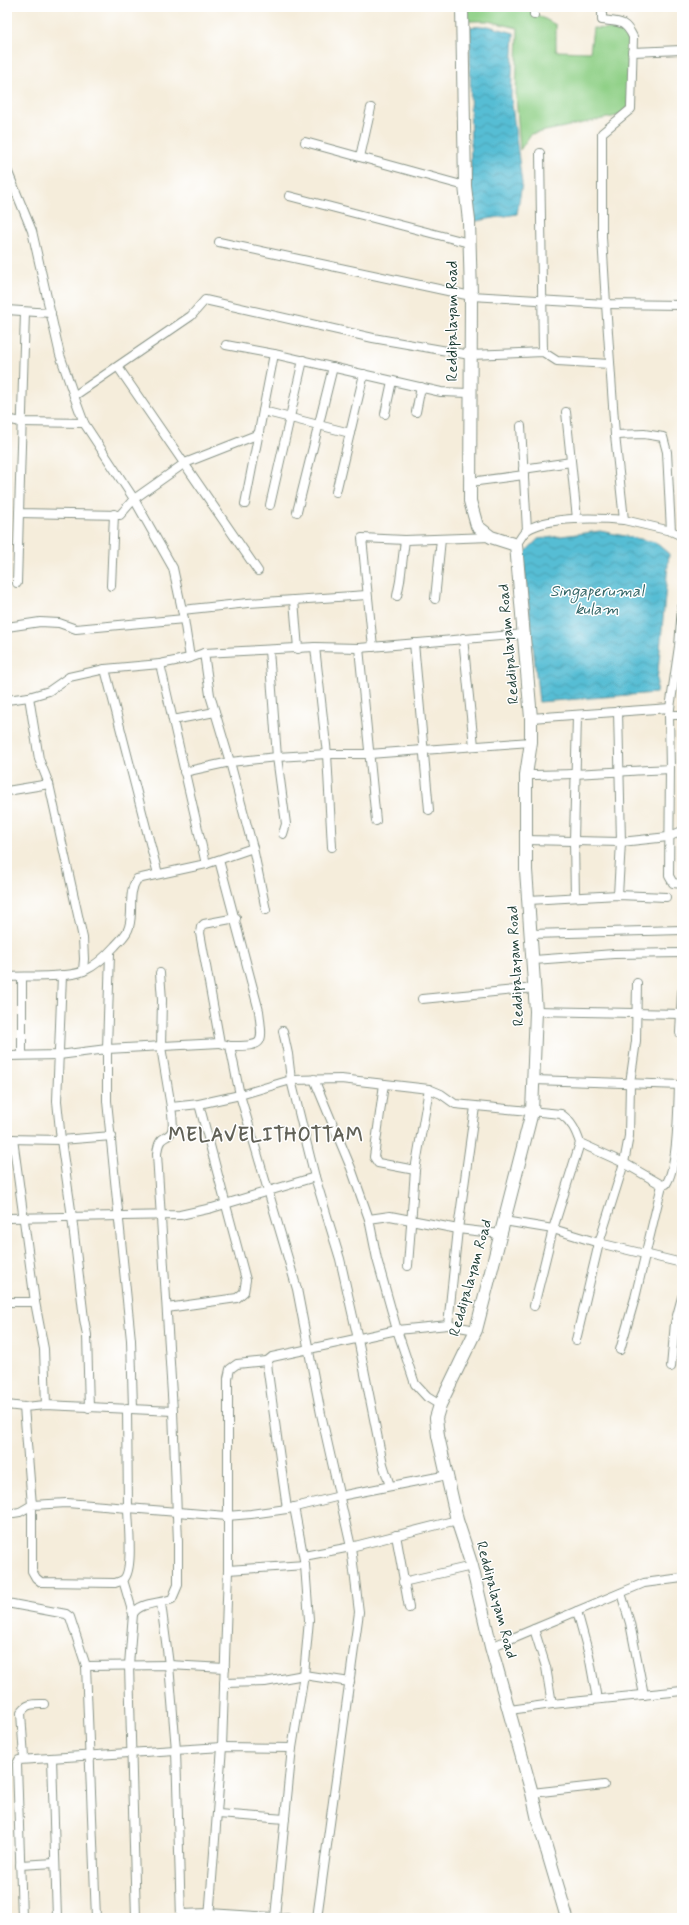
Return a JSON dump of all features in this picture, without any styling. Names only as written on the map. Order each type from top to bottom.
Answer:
[{"type":"main road","name":"Reddipalayam Road","points":[[462,7],[466,186],[471,296],[470,501],[477,526],[491,537],[516,545],[531,718],[531,742],[526,774],[526,840],[536,1011],[532,1112],[476,1330],[440,1405],[436,1418],[438,1436],[458,1520],[472,1566],[491,1647],[510,1710],[565,1917]]},
{"type":"street","points":[[602,7],[602,20],[621,22],[628,27],[633,37],[631,109],[602,133],[602,237],[615,435],[624,520]]},
{"type":"street","points":[[632,52],[682,50]]},
{"type":"street","points":[[360,157],[371,108]]},
{"type":"street","points":[[305,142],[466,186]]},
{"type":"street","points":[[540,153],[543,352]]},
{"type":"street","points":[[7,170],[32,231],[60,355],[74,396],[84,422],[134,499],[172,568],[184,619],[190,658]]},
{"type":"street","points":[[289,196],[469,243]]},
{"type":"street","points":[[219,242],[471,296],[606,304],[682,305]]},
{"type":"street","points":[[74,396],[191,316],[206,300],[373,338],[470,355],[543,352],[557,361],[610,364]]},
{"type":"street","points":[[7,310],[51,313]]},
{"type":"street","points":[[17,583],[25,312]]},
{"type":"street","points":[[226,346],[303,360],[441,392],[470,393]]},
{"type":"street","points":[[245,504],[274,354]]},
{"type":"street","points":[[270,504],[303,360]]},
{"type":"street","points":[[118,367],[258,570]]},
{"type":"street","points":[[296,512],[333,367]]},
{"type":"street","points":[[336,492],[364,374]]},
{"type":"street","points":[[385,414],[392,381]]},
{"type":"street","points":[[416,412],[421,387]]},
{"type":"street","points":[[263,411],[290,416],[350,433]]},
{"type":"street","points":[[566,412],[577,519]]},
{"type":"street","points":[[7,419],[21,422],[84,422]]},
{"type":"street","points":[[521,426],[527,530]]},
{"type":"street","points":[[20,513],[120,515],[134,499],[185,463],[259,434]]},
{"type":"street","points":[[615,435],[644,434],[663,437],[667,452],[671,531]]},
{"type":"street","points":[[470,482],[571,462]]},
{"type":"street","points":[[111,586],[114,514]]},
{"type":"street","points":[[516,545],[527,530],[552,521],[591,518],[624,520],[671,531],[682,536]]},
{"type":"street","points":[[373,647],[362,538],[405,540],[491,537]]},
{"type":"street","points":[[435,599],[441,539]]},
{"type":"street","points":[[397,596],[405,540]]},
{"type":"street","points":[[182,610],[248,603],[368,595]]},
{"type":"street","points":[[294,600],[298,649]]},
{"type":"street","points":[[682,607],[679,646],[669,712],[670,769],[668,837],[670,879],[673,883],[682,884]]},
{"type":"street","points":[[7,627],[40,622],[59,623],[76,629],[184,619]]},
{"type":"street","points":[[7,700],[29,697],[49,691],[69,677],[105,669],[160,664],[190,658],[204,653],[315,647],[359,648],[524,634]]},
{"type":"street","points":[[463,638],[474,746]]},
{"type":"street","points":[[414,643],[429,810]]},
{"type":"street","points":[[315,647],[327,754],[332,847]]},
{"type":"street","points":[[359,648],[376,821]]},
{"type":"street","points":[[269,650],[277,757],[286,824],[283,834]]},
{"type":"street","points":[[204,653],[210,695],[253,848],[266,910]]},
{"type":"street","points":[[160,664],[206,864]]},
{"type":"street","points":[[105,669],[158,874]]},
{"type":"street","points":[[29,697],[39,759],[50,784],[83,938],[83,972]]},
{"type":"street","points":[[618,711],[620,842],[618,895]]},
{"type":"street","points":[[531,718],[618,711],[669,712],[682,715]]},
{"type":"street","points":[[173,720],[215,712]]},
{"type":"street","points":[[575,897],[574,841],[577,714]]},
{"type":"street","points":[[184,772],[230,762],[277,757],[327,754],[369,754],[531,742]]},
{"type":"street","points":[[526,774],[575,775],[619,771],[670,769]]},
{"type":"street","points":[[7,791],[50,784]]},
{"type":"street","points":[[526,840],[620,842],[668,837],[682,831]]},
{"type":"street","points":[[7,977],[62,975],[83,972],[110,953],[129,929],[133,885],[137,879],[206,864],[253,848]]},
{"type":"street","points":[[7,1056],[59,1055],[107,1049],[161,1048],[220,1043],[230,1046],[254,1046],[259,1042],[261,1034],[259,1011],[236,918],[219,860]]},
{"type":"street","points":[[529,900],[618,895],[666,897]]},
{"type":"street","points":[[220,1043],[200,933],[201,927],[204,924],[236,918]]},
{"type":"street","points":[[531,934],[682,930]]},
{"type":"street","points":[[24,1407],[32,1505],[32,1571],[36,1578],[41,1582],[115,1583],[123,1580],[127,1574],[129,1563],[128,1508],[131,1340],[112,1136],[107,1101],[110,953]]},
{"type":"street","points":[[534,960],[614,954],[682,953]]},
{"type":"street","points":[[133,1614],[142,1606],[161,1603],[172,1599],[178,1584],[178,1542],[173,1410],[157,1154],[158,1143],[162,1138],[170,1134],[172,1129],[171,1107],[161,1048],[162,1000],[160,973]]},
{"type":"street","points":[[62,975],[57,1088],[61,1140],[87,1334],[89,1408]]},
{"type":"street","points":[[22,977],[22,1056]]},
{"type":"street","points":[[576,1340],[599,1243],[624,1163],[629,1136],[630,1083],[636,1041],[637,983]]},
{"type":"street","points":[[422,999],[535,988]]},
{"type":"street","points":[[680,1033],[682,992]]},
{"type":"street","points":[[536,1011],[681,1014]]},
{"type":"street","points":[[283,1031],[288,1054],[291,1080],[316,1177],[340,1259],[358,1339],[382,1464],[390,1486]]},
{"type":"street","points":[[230,1046],[240,1095],[297,1289],[321,1414],[351,1547],[359,1612],[317,1918]]},
{"type":"street","points":[[314,1079],[351,1168],[369,1219],[377,1259],[396,1330],[415,1384],[427,1397],[440,1405]]},
{"type":"street","points":[[171,1107],[199,1104],[240,1095],[291,1080],[341,1079],[429,1089],[441,1094],[455,1104],[561,1114],[569,1120],[576,1131],[580,1143],[553,1229],[534,1306]]},
{"type":"street","points":[[534,1080],[681,1085],[678,1155],[669,1180],[666,1184],[662,1184],[624,1163],[580,1143]]},
{"type":"street","points":[[384,1084],[374,1157],[378,1163],[415,1170]]},
{"type":"street","points":[[408,1266],[415,1170],[429,1089]]},
{"type":"street","points":[[167,1308],[237,1298],[244,1292],[246,1280],[199,1104]]},
{"type":"street","points":[[448,1325],[458,1229],[475,1107]]},
{"type":"street","points":[[46,1405],[44,1349],[35,1302],[25,1218],[10,1139],[61,1140],[112,1136]]},
{"type":"street","points":[[7,1218],[180,1215],[269,1192],[316,1177]]},
{"type":"street","points":[[620,1350],[646,1254],[662,1184]]},
{"type":"street","points":[[369,1219],[390,1216],[458,1229],[501,1234]]},
{"type":"street","points":[[504,1221],[553,1229],[599,1243],[682,1263]]},
{"type":"street","points":[[672,1367],[674,1323],[682,1297]]},
{"type":"street","points":[[7,1302],[35,1302]]},
{"type":"street","points":[[209,1916],[222,1747],[228,1570],[228,1378],[230,1369],[237,1364],[267,1361],[282,1354],[396,1330],[448,1325],[476,1330]]},
{"type":"street","points":[[267,1361],[291,1508],[304,1556],[309,1620],[304,1675],[292,1748],[275,1917]]},
{"type":"street","points":[[7,1405],[24,1407],[46,1405],[89,1408],[173,1410]]},
{"type":"street","points":[[7,1514],[20,1512],[32,1505],[67,1503],[227,1516],[291,1508],[340,1496],[448,1475]]},
{"type":"street","points":[[304,1556],[351,1547],[458,1520]]},
{"type":"street","points":[[396,1535],[403,1582],[409,1608]]},
{"type":"street","points":[[228,1570],[305,1565]]},
{"type":"street","points":[[403,1582],[472,1566]]},
{"type":"street","points":[[491,1647],[644,1583],[682,1578]]},
{"type":"street","points":[[123,1580],[133,1614],[129,1666],[136,1918]]},
{"type":"street","points":[[621,1593],[630,1624],[644,1694]]},
{"type":"street","points":[[7,1603],[66,1614],[70,1617],[86,1666],[96,1918]]},
{"type":"street","points":[[161,1603],[169,1665],[176,1750],[181,1916],[287,1918]]},
{"type":"street","points":[[577,1611],[589,1655],[597,1699]]},
{"type":"street","points":[[534,1629],[546,1667],[552,1704]]},
{"type":"street","points":[[86,1666],[169,1665],[225,1668]]},
{"type":"street","points":[[224,1684],[264,1682],[304,1675],[350,1682]]},
{"type":"street","points":[[510,1710],[597,1699],[682,1691]]},
{"type":"street","points":[[24,1758],[21,1713],[24,1707],[30,1704],[44,1704]]},
{"type":"street","points":[[22,1918],[17,1764],[19,1760],[24,1758],[52,1758],[222,1747],[292,1748]]},
{"type":"street","points":[[52,1758],[57,1918]]},
{"type":"street","points":[[532,1793],[604,1786]]},
{"type":"street","points":[[218,1814],[285,1819]]},
{"type":"street","points":[[20,1865],[55,1863]]},
{"type":"green space","points":[[466,7],[536,7],[536,14],[556,25],[556,51],[590,52],[593,28],[625,30],[630,39],[629,107],[617,116],[531,134],[520,150],[516,94],[518,28],[488,21],[466,21]]},
{"type":"water","points":[[488,26],[514,33],[511,97],[522,184],[517,214],[471,222],[470,27]]},
{"type":"water","name":"Singaperumal kulam","points":[[600,531],[655,542],[669,554],[656,693],[539,702],[523,554],[538,539]]},
{"type":"district","name":"MELAVELITHOTTAM","points":[[266,1135]]}]
